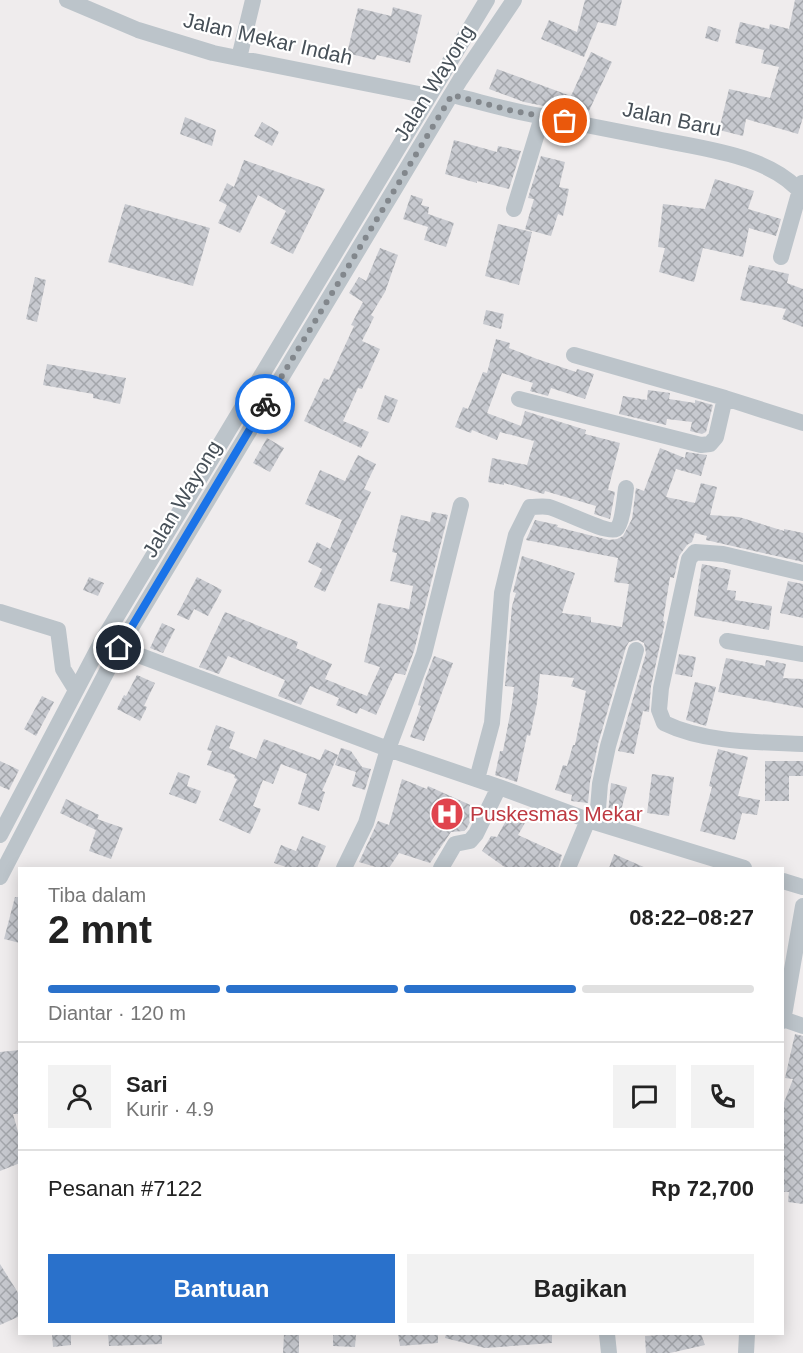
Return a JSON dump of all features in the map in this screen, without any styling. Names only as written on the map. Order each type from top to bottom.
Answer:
[{"type":"street","name":"Jalan Mekar Indah","points":[[67,0],[138,30],[213,53],[429,96]]},
{"type":"street","points":[[239,58],[253,0]]},
{"type":"street","name":"Jalan Wayong","points":[[0,835],[102,641],[487,0]]},
{"type":"street","name":"Jalan Wayong","points":[[0,877],[119,648],[452,95],[514,0]]},
{"type":"street","name":"Jalan Baru","points":[[452,95],[542,117],[610,129],[742,158],[769,168],[802,189]]},
{"type":"street","points":[[514,209],[542,117]]},
{"type":"street","points":[[781,257],[802,189]]},
{"type":"street","points":[[574,354],[803,423]]},
{"type":"street","points":[[519,399],[701,445],[710,444],[716,437],[725,398]]},
{"type":"street","points":[[477,779],[492,723],[502,593],[516,535],[524,516],[530,507],[549,507],[594,525],[614,530],[621,522],[626,488]]},
{"type":"street","points":[[344,867],[366,823],[388,749],[424,654],[461,505]]},
{"type":"street","points":[[803,573],[723,554],[695,552],[689,558],[661,688],[659,710],[664,723],[678,730],[713,737],[803,744]]},
{"type":"street","points":[[0,612],[58,630],[63,669],[76,690]]},
{"type":"street","points":[[102,641],[388,749],[592,820],[741,867]]},
{"type":"street","points":[[727,641],[803,654]]},
{"type":"street","points":[[568,867],[592,820],[608,746],[636,650]]},
{"type":"street","points":[[442,867],[455,844],[470,841],[476,834],[500,787]]},
{"type":"street","points":[[784,881],[803,888]]},
{"type":"street","points":[[784,1014],[803,906]]},
{"type":"street","points":[[784,1020],[803,1026]]},
{"type":"street","points":[[607,1335],[609,1353]]},
{"type":"street","points":[[746,1353],[747,1335]]},
{"type":"building","points":[[585,0],[622,0],[616,26],[598,22],[584,57],[541,39],[549,20],[577,32]]},
{"type":"building","points":[[795,0],[803,0],[803,117],[798,134],[746,119],[743,136],[719,130],[729,89],[770,98],[779,67],[761,63],[764,50],[735,43],[740,22],[769,29],[770,24],[789,29]]},
{"type":"building","points":[[393,7],[422,15],[410,63],[377,55],[375,60],[347,53],[358,8],[391,16]]},
{"type":"building","points":[[708,26],[721,30],[718,42],[705,38]]},
{"type":"building","points":[[591,52],[612,62],[587,115],[576,113],[561,105],[559,109],[524,102],[489,89],[497,69],[571,96]]},
{"type":"building","points":[[185,117],[216,130],[212,146],[180,134]]},
{"type":"building","points":[[262,122],[279,132],[272,146],[254,136]]},
{"type":"building","points":[[454,140],[497,152],[498,146],[521,151],[509,189],[445,174]]},
{"type":"building","points":[[541,156],[565,162],[559,187],[569,189],[563,216],[558,214],[551,236],[525,229],[534,199],[528,198]]},
{"type":"building","points":[[244,160],[325,189],[293,254],[270,243],[286,211],[258,195],[240,233],[218,223],[227,205],[219,201],[227,183],[234,187]]},
{"type":"building","points":[[715,179],[754,191],[748,209],[781,219],[776,236],[749,228],[743,257],[703,248],[694,282],[659,272],[665,248],[658,247],[663,204],[705,209]]},
{"type":"building","points":[[411,195],[423,199],[421,205],[429,207],[428,214],[454,223],[446,247],[424,240],[428,227],[403,219]]},
{"type":"building","points":[[125,204],[210,228],[193,286],[108,262]]},
{"type":"building","points":[[498,224],[532,232],[519,285],[485,276]]},
{"type":"building","points":[[380,248],[398,255],[385,292],[371,315],[374,317],[362,341],[380,349],[362,389],[358,388],[343,421],[369,432],[361,448],[304,421],[324,378],[329,380],[354,326],[351,325],[363,302],[349,293],[359,277],[366,281]]},
{"type":"building","points":[[749,265],[789,274],[787,283],[803,289],[803,327],[782,319],[786,309],[740,300]]},
{"type":"building","points":[[35,277],[46,280],[37,322],[26,319]]},
{"type":"building","points":[[486,310],[504,314],[501,329],[483,324]]},
{"type":"building","points":[[496,339],[510,343],[509,348],[537,359],[576,372],[577,369],[594,374],[585,399],[551,388],[548,396],[530,391],[533,383],[502,373],[487,413],[521,426],[525,411],[586,430],[585,434],[620,443],[608,490],[615,492],[610,519],[594,514],[596,506],[545,491],[544,494],[504,483],[504,485],[488,482],[492,458],[527,465],[534,441],[500,432],[497,440],[472,430],[471,433],[455,427],[463,407],[468,409],[483,372],[487,373]]},
{"type":"building","points":[[47,364],[126,378],[120,404],[93,398],[93,394],[43,385]]},
{"type":"building","points":[[648,390],[670,393],[669,399],[695,403],[695,400],[713,405],[706,432],[702,434],[690,431],[692,422],[667,419],[666,425],[619,414],[623,396],[647,400]]},
{"type":"building","points":[[385,395],[398,400],[389,423],[377,419]]},
{"type":"building","points":[[267,438],[284,448],[270,472],[253,463]]},
{"type":"building","points":[[660,448],[685,458],[686,452],[707,455],[701,476],[676,469],[666,497],[695,503],[701,483],[717,487],[710,515],[739,517],[784,531],[784,529],[803,533],[803,562],[706,540],[707,536],[695,533],[692,542],[679,556],[674,578],[670,577],[663,621],[665,622],[651,686],[649,712],[643,711],[634,754],[618,751],[646,653],[644,643],[638,640],[629,642],[626,647],[598,744],[588,803],[571,801],[572,795],[555,790],[563,765],[567,766],[573,745],[575,745],[586,691],[571,686],[574,678],[540,674],[530,736],[527,735],[517,782],[495,775],[500,751],[503,751],[512,704],[514,687],[505,686],[512,606],[516,593],[513,592],[522,556],[575,573],[562,613],[591,617],[591,622],[622,627],[629,584],[614,582],[618,558],[526,540],[535,520],[609,540],[623,536],[632,519],[636,488],[644,491]]},
{"type":"building","points":[[358,455],[376,464],[364,489],[371,492],[325,592],[314,587],[322,569],[308,562],[317,542],[330,549],[342,520],[305,504],[320,470],[345,481]]},
{"type":"building","points":[[432,512],[448,515],[414,651],[405,675],[395,673],[376,715],[360,708],[357,714],[336,705],[339,698],[310,686],[301,705],[278,696],[285,680],[228,656],[219,674],[199,667],[225,612],[298,642],[296,648],[332,664],[325,679],[367,696],[380,667],[364,662],[378,603],[409,609],[413,586],[390,581],[397,553],[392,552],[401,515],[430,522]]},
{"type":"building","points":[[702,564],[731,570],[727,590],[736,591],[735,600],[772,606],[769,630],[694,616]]},
{"type":"building","points":[[89,577],[104,583],[98,596],[83,590]]},
{"type":"building","points":[[197,577],[222,590],[208,616],[194,609],[189,620],[177,615]]},
{"type":"building","points":[[788,581],[803,584],[803,618],[780,613]]},
{"type":"building","points":[[162,623],[175,629],[163,653],[150,648]]},
{"type":"building","points":[[679,654],[696,657],[692,677],[675,674]]},
{"type":"building","points":[[434,656],[453,663],[424,741],[410,737],[421,706],[418,705],[425,680]]},
{"type":"building","points":[[726,658],[765,666],[766,660],[786,664],[783,678],[803,679],[803,708],[718,692]]},
{"type":"building","points":[[137,675],[155,683],[140,721],[117,709]]},
{"type":"building","points":[[695,682],[716,687],[706,726],[686,720]]},
{"type":"building","points":[[42,696],[54,702],[36,736],[24,729]]},
{"type":"building","points":[[216,725],[235,732],[229,748],[256,759],[264,739],[320,760],[325,749],[338,755],[322,791],[325,792],[319,811],[298,804],[307,774],[281,764],[273,784],[263,780],[253,806],[261,809],[250,834],[219,820],[237,779],[234,778],[235,775],[207,765],[212,751],[207,750]]},
{"type":"building","points":[[341,748],[351,751],[362,767],[371,769],[365,790],[352,786],[356,772],[335,765]]},
{"type":"building","points":[[718,749],[748,757],[738,796],[760,800],[757,815],[742,813],[735,840],[700,831],[712,787],[709,786]]},
{"type":"building","points":[[0,761],[19,770],[9,790],[0,786]]},
{"type":"building","points":[[765,761],[803,761],[803,776],[789,776],[789,801],[765,801]]},
{"type":"building","points":[[178,772],[190,776],[187,786],[201,791],[196,804],[169,794]]},
{"type":"building","points":[[652,774],[674,777],[669,816],[647,813]]},
{"type":"building","points":[[402,779],[427,789],[428,786],[477,808],[467,828],[464,831],[451,832],[430,863],[399,853],[390,867],[376,867],[359,862],[378,821],[389,825]]},
{"type":"building","points":[[611,783],[627,787],[620,815],[608,813]]},
{"type":"building","points":[[66,799],[99,815],[97,819],[123,828],[111,859],[89,851],[96,830],[60,813]]},
{"type":"building","points":[[513,808],[529,816],[518,835],[562,855],[558,867],[505,867],[482,851],[491,836],[497,837]]},
{"type":"building","points":[[302,836],[326,846],[317,867],[286,867],[274,863],[281,845],[296,851]]},
{"type":"building","points":[[614,854],[644,867],[609,867]]},
{"type":"building","points":[[15,897],[18,897],[18,942],[4,939]]},
{"type":"building","points":[[795,1034],[803,1036],[803,1204],[788,1202],[789,1192],[784,1192],[784,1102],[793,1079],[785,1078]]},
{"type":"building","points":[[18,1050],[18,1114],[13,1114],[18,1132],[18,1164],[0,1171],[0,1052]]},
{"type":"building","points":[[0,1264],[18,1293],[18,1317],[0,1325]]},
{"type":"building","points":[[52,1335],[71,1335],[71,1345],[53,1347]]},
{"type":"building","points":[[108,1335],[162,1335],[162,1344],[109,1346]]},
{"type":"building","points":[[284,1335],[299,1335],[299,1353],[283,1353]]},
{"type":"building","points":[[333,1335],[356,1335],[355,1347],[333,1346]]},
{"type":"building","points":[[398,1335],[438,1335],[438,1343],[400,1346]]},
{"type":"building","points":[[446,1335],[552,1335],[552,1343],[485,1348],[445,1338]]},
{"type":"building","points":[[701,1335],[705,1345],[670,1353],[646,1353],[645,1336]]},
{"type":"way so far","points":[[265,404],[452,95],[509,110],[565,121]]},
{"type":"place","name":"Puskesmas Mekar","points":[[447,814]]},
{"type":"route","points":[[119,648],[265,404]]}]
